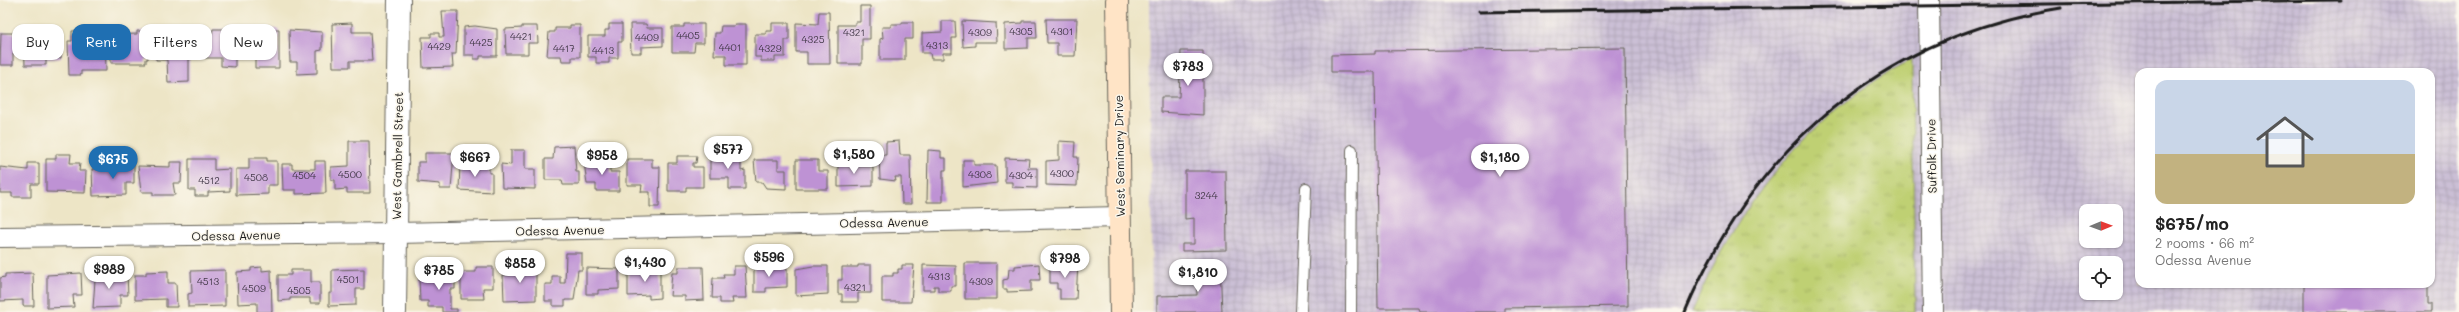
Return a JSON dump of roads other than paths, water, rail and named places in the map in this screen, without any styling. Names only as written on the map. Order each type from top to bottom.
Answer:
[{"type":"main road","name":"West Seminary Drive","points":[[1117,0],[1121,312]]},
{"type":"street","name":"West Gambrell Street","points":[[395,312],[399,0]]},
{"type":"street","name":"Suffolk Drive","points":[[1929,0],[1932,312]]},
{"type":"street","name":"Odessa Avenue","points":[[0,237],[397,233],[1120,217]]},
{"type":"lane","points":[[1351,312],[1352,150]]},
{"type":"lane","points":[[1302,312],[1306,188]]},
{"type":"railway","points":[[1478,12],[2341,0]]},
{"type":"railway","points":[[1685,312],[1714,253],[1748,199],[1787,151],[1832,109],[1882,73],[1937,44],[1997,22],[2061,8]]}]
